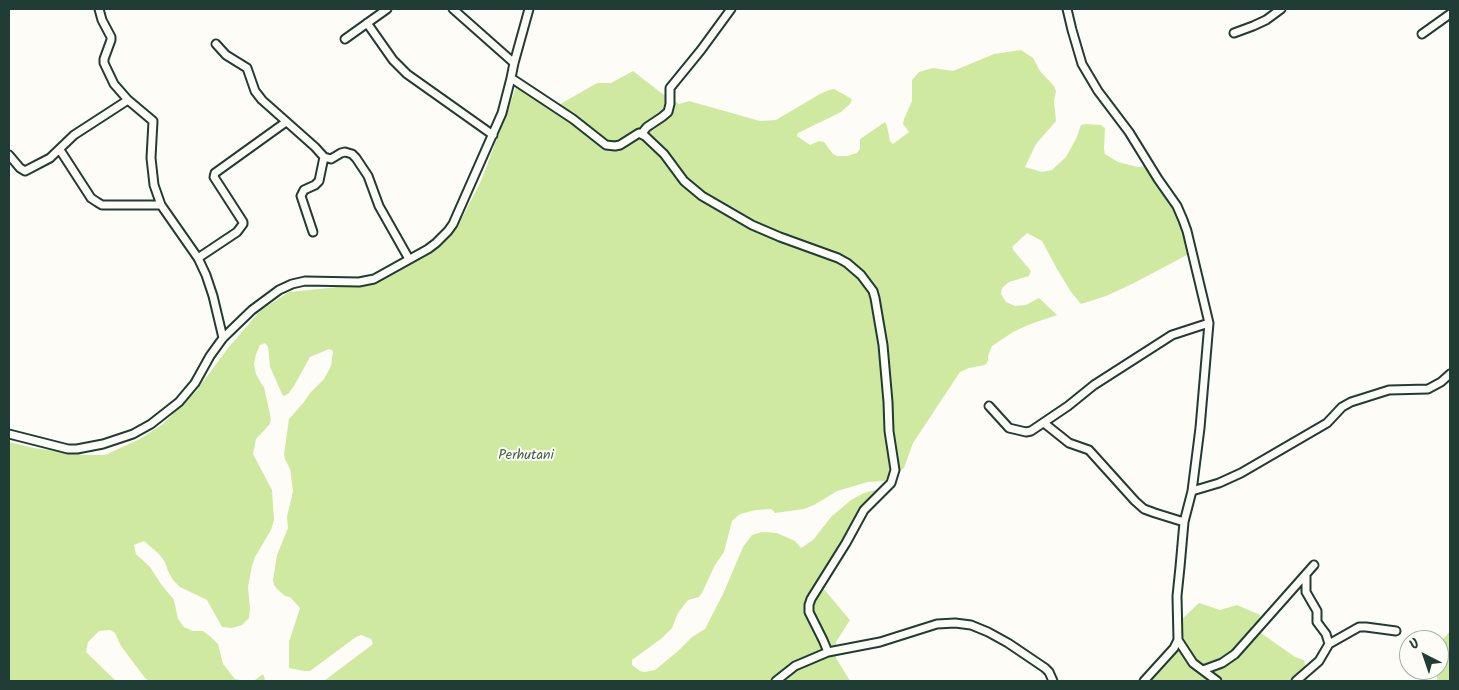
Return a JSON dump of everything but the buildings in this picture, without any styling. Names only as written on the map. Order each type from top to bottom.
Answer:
[{"type":"street","points":[[99,9],[102,20],[111,37],[104,63],[114,84],[128,100],[153,121],[151,172],[154,185],[161,205],[198,258],[210,283],[223,338]]},
{"type":"street","points":[[345,39],[386,9]]},
{"type":"street","points":[[453,9],[514,63]]},
{"type":"street","points":[[9,434],[68,449],[77,449],[103,444],[133,434],[151,424],[179,402],[195,383],[210,356],[223,338],[252,310],[279,290],[305,281],[351,283],[374,279],[428,249],[453,224],[502,113],[529,9]]},
{"type":"street","points":[[511,78],[606,144],[615,146],[634,135],[642,134],[647,127],[668,112],[670,88],[731,9]]},
{"type":"street","points":[[1067,9],[1082,64],[1098,91],[1129,132],[1177,206],[1190,240],[1209,323],[1200,428],[1192,490],[1184,522],[1178,596],[1178,640],[1174,648],[1144,681]]},
{"type":"street","points":[[1234,33],[1260,23],[1281,9]]},
{"type":"street","points":[[1422,34],[1450,14]]},
{"type":"street","points":[[367,23],[393,60],[407,74],[492,135]]},
{"type":"street","points":[[216,44],[226,55],[247,68],[258,96],[324,157],[331,159],[345,152],[352,154],[356,158],[368,176],[379,206],[409,259]]},
{"type":"street","points":[[9,155],[25,171],[40,164],[60,150],[74,136],[128,100]]},
{"type":"street","points":[[198,258],[237,232],[243,224],[214,177],[214,173],[286,122]]},
{"type":"street","points":[[642,134],[664,154],[684,181],[702,196],[752,225],[780,238],[847,263],[864,279],[875,298],[883,345],[889,431],[895,470],[891,483],[864,510],[811,599],[809,612],[824,640],[828,652]]},
{"type":"street","points":[[60,150],[91,198],[102,205],[161,205]]},
{"type":"street","points":[[313,232],[301,196],[304,190],[319,181],[324,157]]},
{"type":"street","points":[[989,406],[1005,425],[1014,430],[1028,432],[1068,406],[1094,385],[1172,335],[1209,323]]},
{"type":"street","points":[[1192,490],[1219,483],[1241,473],[1327,424],[1342,407],[1351,402],[1396,389],[1428,389],[1441,382],[1450,374]]},
{"type":"street","points":[[1044,423],[1068,443],[1089,450],[1134,501],[1144,509],[1184,522]]},
{"type":"street","points":[[1204,670],[1222,663],[1235,654],[1314,565]]},
{"type":"street","points":[[1306,574],[1306,592],[1317,611],[1317,622],[1326,634],[1329,644]]},
{"type":"street","points":[[776,681],[795,666],[828,652],[880,642],[937,624],[955,623],[988,632],[1016,648],[1045,668],[1053,681]]},
{"type":"street","points":[[1296,681],[1319,661],[1329,644],[1362,627],[1396,631]]},
{"type":"street","points":[[1178,640],[1193,663],[1217,681]]},
{"type":"street","points":[[1174,648],[1183,649]]},
{"type":"green space","name":"Perhutani","points":[[1021,50],[1033,58],[1040,71],[1054,86],[1056,91],[1054,101],[1056,121],[1036,144],[1025,167],[1042,172],[1052,170],[1066,157],[1081,125],[1101,125],[1105,128],[1105,154],[1118,162],[1138,167],[1149,166],[1172,202],[1189,254],[1132,284],[1106,296],[1081,304],[1071,292],[1042,241],[1027,233],[1012,247],[1031,271],[1029,276],[1009,282],[1002,288],[1001,294],[1006,302],[1015,306],[1026,305],[1039,298],[1057,315],[1013,332],[992,346],[985,365],[960,372],[913,443],[904,468],[884,481],[868,482],[837,491],[804,509],[775,513],[771,509],[756,510],[740,514],[732,521],[724,552],[715,565],[702,593],[699,597],[688,600],[678,613],[672,628],[662,638],[632,660],[632,665],[640,671],[655,670],[692,637],[705,629],[723,594],[743,547],[752,535],[762,532],[777,533],[795,541],[801,548],[813,540],[831,517],[851,500],[864,493],[883,488],[863,505],[847,536],[817,581],[850,620],[836,642],[836,658],[850,681],[324,681],[373,644],[371,639],[361,635],[310,671],[289,668],[289,642],[300,608],[290,597],[285,596],[277,589],[273,580],[277,555],[288,528],[287,517],[293,491],[290,469],[284,454],[289,419],[324,379],[331,366],[333,351],[329,349],[310,357],[294,386],[288,394],[283,396],[270,367],[268,347],[265,343],[260,345],[254,364],[256,374],[264,387],[271,419],[270,424],[256,439],[253,454],[272,490],[274,520],[271,530],[255,557],[252,566],[248,587],[249,618],[242,625],[232,628],[222,627],[207,600],[180,587],[173,580],[159,554],[144,541],[134,545],[136,554],[150,567],[174,600],[178,619],[184,627],[193,631],[203,631],[211,637],[218,644],[223,664],[235,679],[245,681],[149,681],[121,646],[115,633],[110,630],[99,631],[88,642],[86,652],[116,681],[9,681],[9,442],[34,448],[85,455],[105,455],[140,439],[163,424],[196,391],[228,348],[261,310],[289,292],[338,287],[379,280],[425,257],[458,226],[481,181],[517,85],[550,110],[597,83],[611,83],[633,71],[679,104],[689,101],[760,121],[776,120],[820,94],[834,89],[852,99],[850,104],[841,112],[798,133],[797,136],[810,145],[819,141],[824,142],[833,154],[847,156],[857,153],[860,149],[860,139],[885,122],[890,141],[893,144],[909,132],[903,124],[912,101],[912,80],[919,72],[933,68],[953,71],[994,54]]},
{"type":"green space","points":[[1199,603],[1220,610],[1237,605],[1260,615],[1259,621],[1251,626],[1295,657],[1304,660],[1308,681],[1147,681],[1177,651],[1184,641],[1180,621]]},
{"type":"green space","points":[[1450,631],[1450,681],[1437,681],[1449,680]]},
{"type":"green space","points":[[263,674],[265,679],[263,681],[245,681],[255,680]]}]
